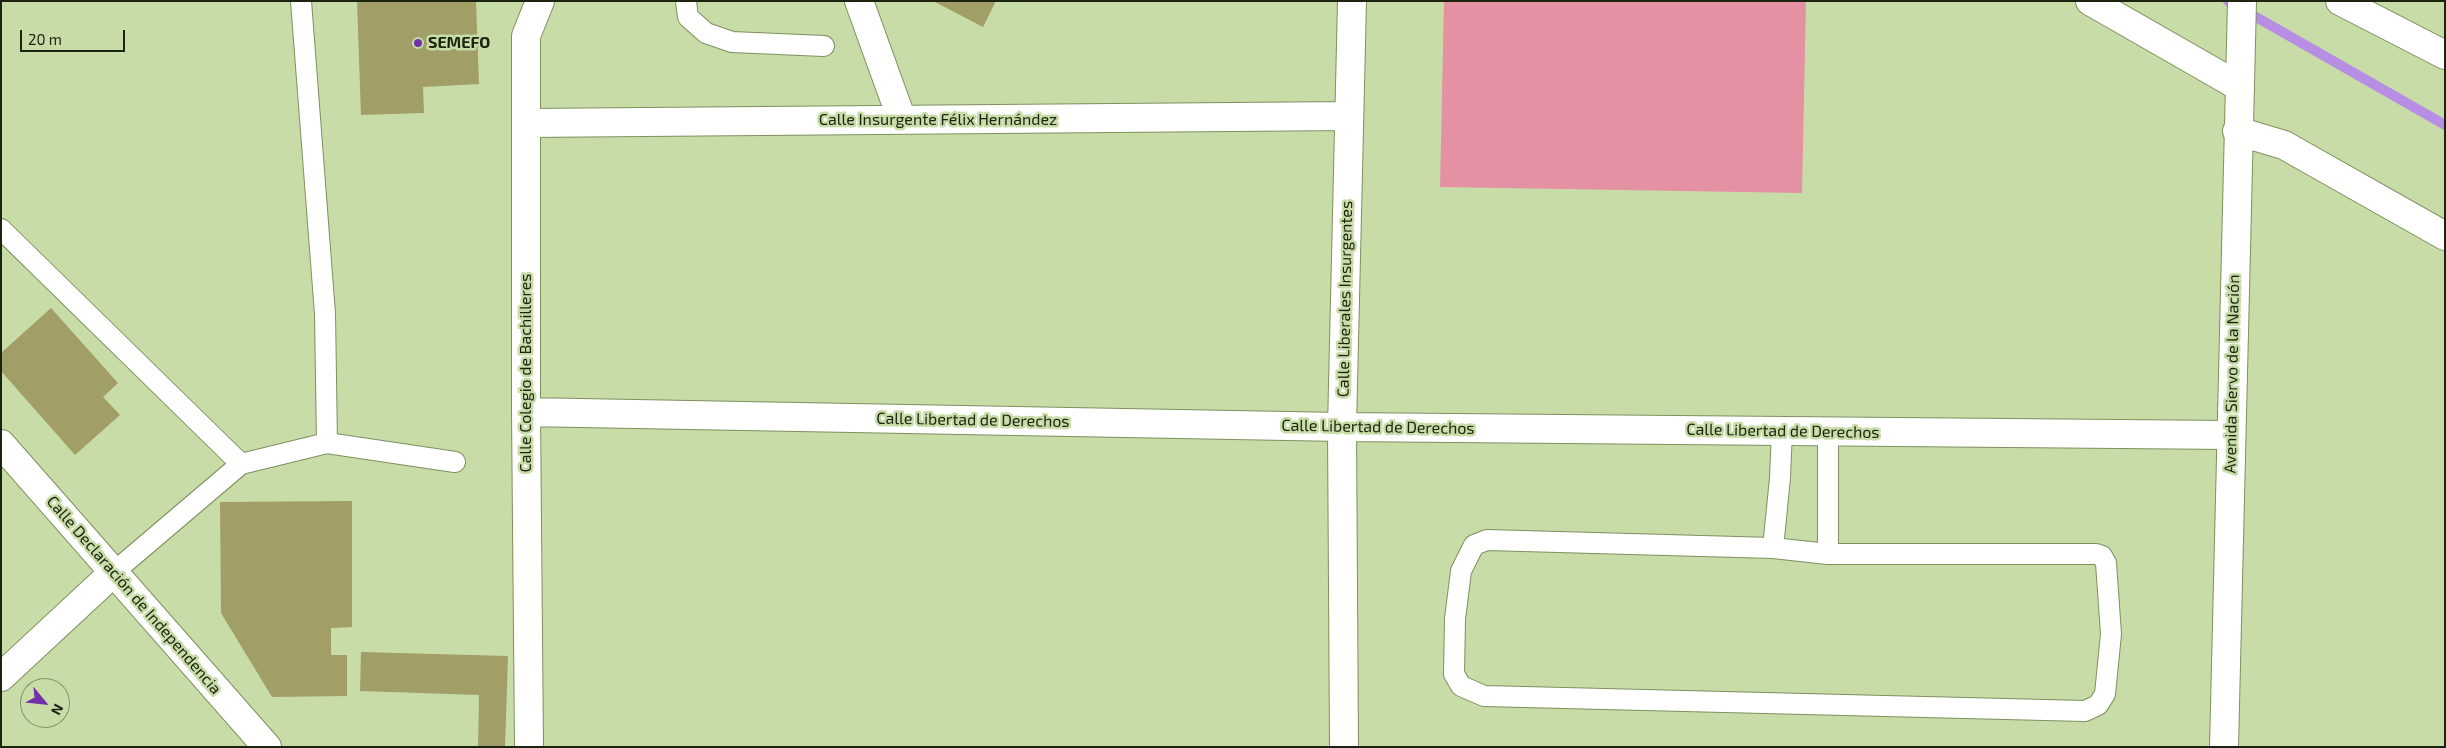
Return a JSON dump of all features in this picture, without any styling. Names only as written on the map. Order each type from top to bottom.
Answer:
[{"type":"street","name":"Calle Colegio de Bachilleres","points":[[529,747],[526,412],[526,36],[540,1]]},
{"type":"street","points":[[859,1],[902,120]]},
{"type":"street","name":"Calle Liberales Insurgentes","points":[[1344,747],[1342,427],[1352,1]]},
{"type":"street","points":[[2090,1],[2240,87]]},
{"type":"street","name":"Avenida Siervo de la Nación","points":[[2224,747],[2237,131],[2242,1]]},
{"type":"street","points":[[2340,1],[2445,55]]},
{"type":"street","name":"Calle Insurgente Félix Hernández","points":[[527,123],[1349,116]]},
{"type":"street","points":[[2237,131],[2284,145],[2445,236]]},
{"type":"street","name":"Calle Libertad de Derechos","points":[[526,412],[1342,427],[2230,435]]},
{"type":"street","name":"Calle Declaración de Independencia","points":[[1,444],[267,747]]},
{"type":"street","points":[[1,677],[114,572]]},
{"type":"lane","points":[[301,1],[325,314],[327,443]]},
{"type":"lane","points":[[686,1],[688,17],[706,33],[732,42],[824,46]]},
{"type":"lane","points":[[1,229],[241,464]]},
{"type":"lane","points":[[1773,548],[1780,478],[1782,430]]},
{"type":"lane","points":[[1828,431],[1828,554]]},
{"type":"lane","points":[[114,572],[241,464],[327,443],[455,462]]},
{"type":"lane","points":[[1487,540],[1773,548],[1828,554],[2096,554],[2102,556],[2106,563],[2111,634],[2105,694],[2098,705],[2085,711],[1484,696],[1461,686],[1454,674],[1455,619],[1461,570],[1474,545],[1487,540]]},
{"type":"shaded area","points":[[1444,1],[1806,1],[1802,193],[1440,187]]},
{"type":"building","name":"SEMEFO","points":[[357,1],[476,1],[479,84],[423,87],[424,113],[361,115]]},
{"type":"building","points":[[933,1],[996,1],[983,27]]},
{"type":"building","points":[[51,308],[118,383],[103,397],[120,415],[75,455],[1,371],[1,353]]},
{"type":"building","points":[[352,501],[352,627],[331,628],[331,655],[347,655],[347,696],[272,697],[221,613],[220,502]]},
{"type":"building","points":[[361,652],[508,656],[505,747],[478,747],[479,695],[360,691]]},
{"type":"waterway","points":[[2228,1],[2445,125]]},
{"type":"place","name":"SEMEFO","points":[[418,43]]}]
